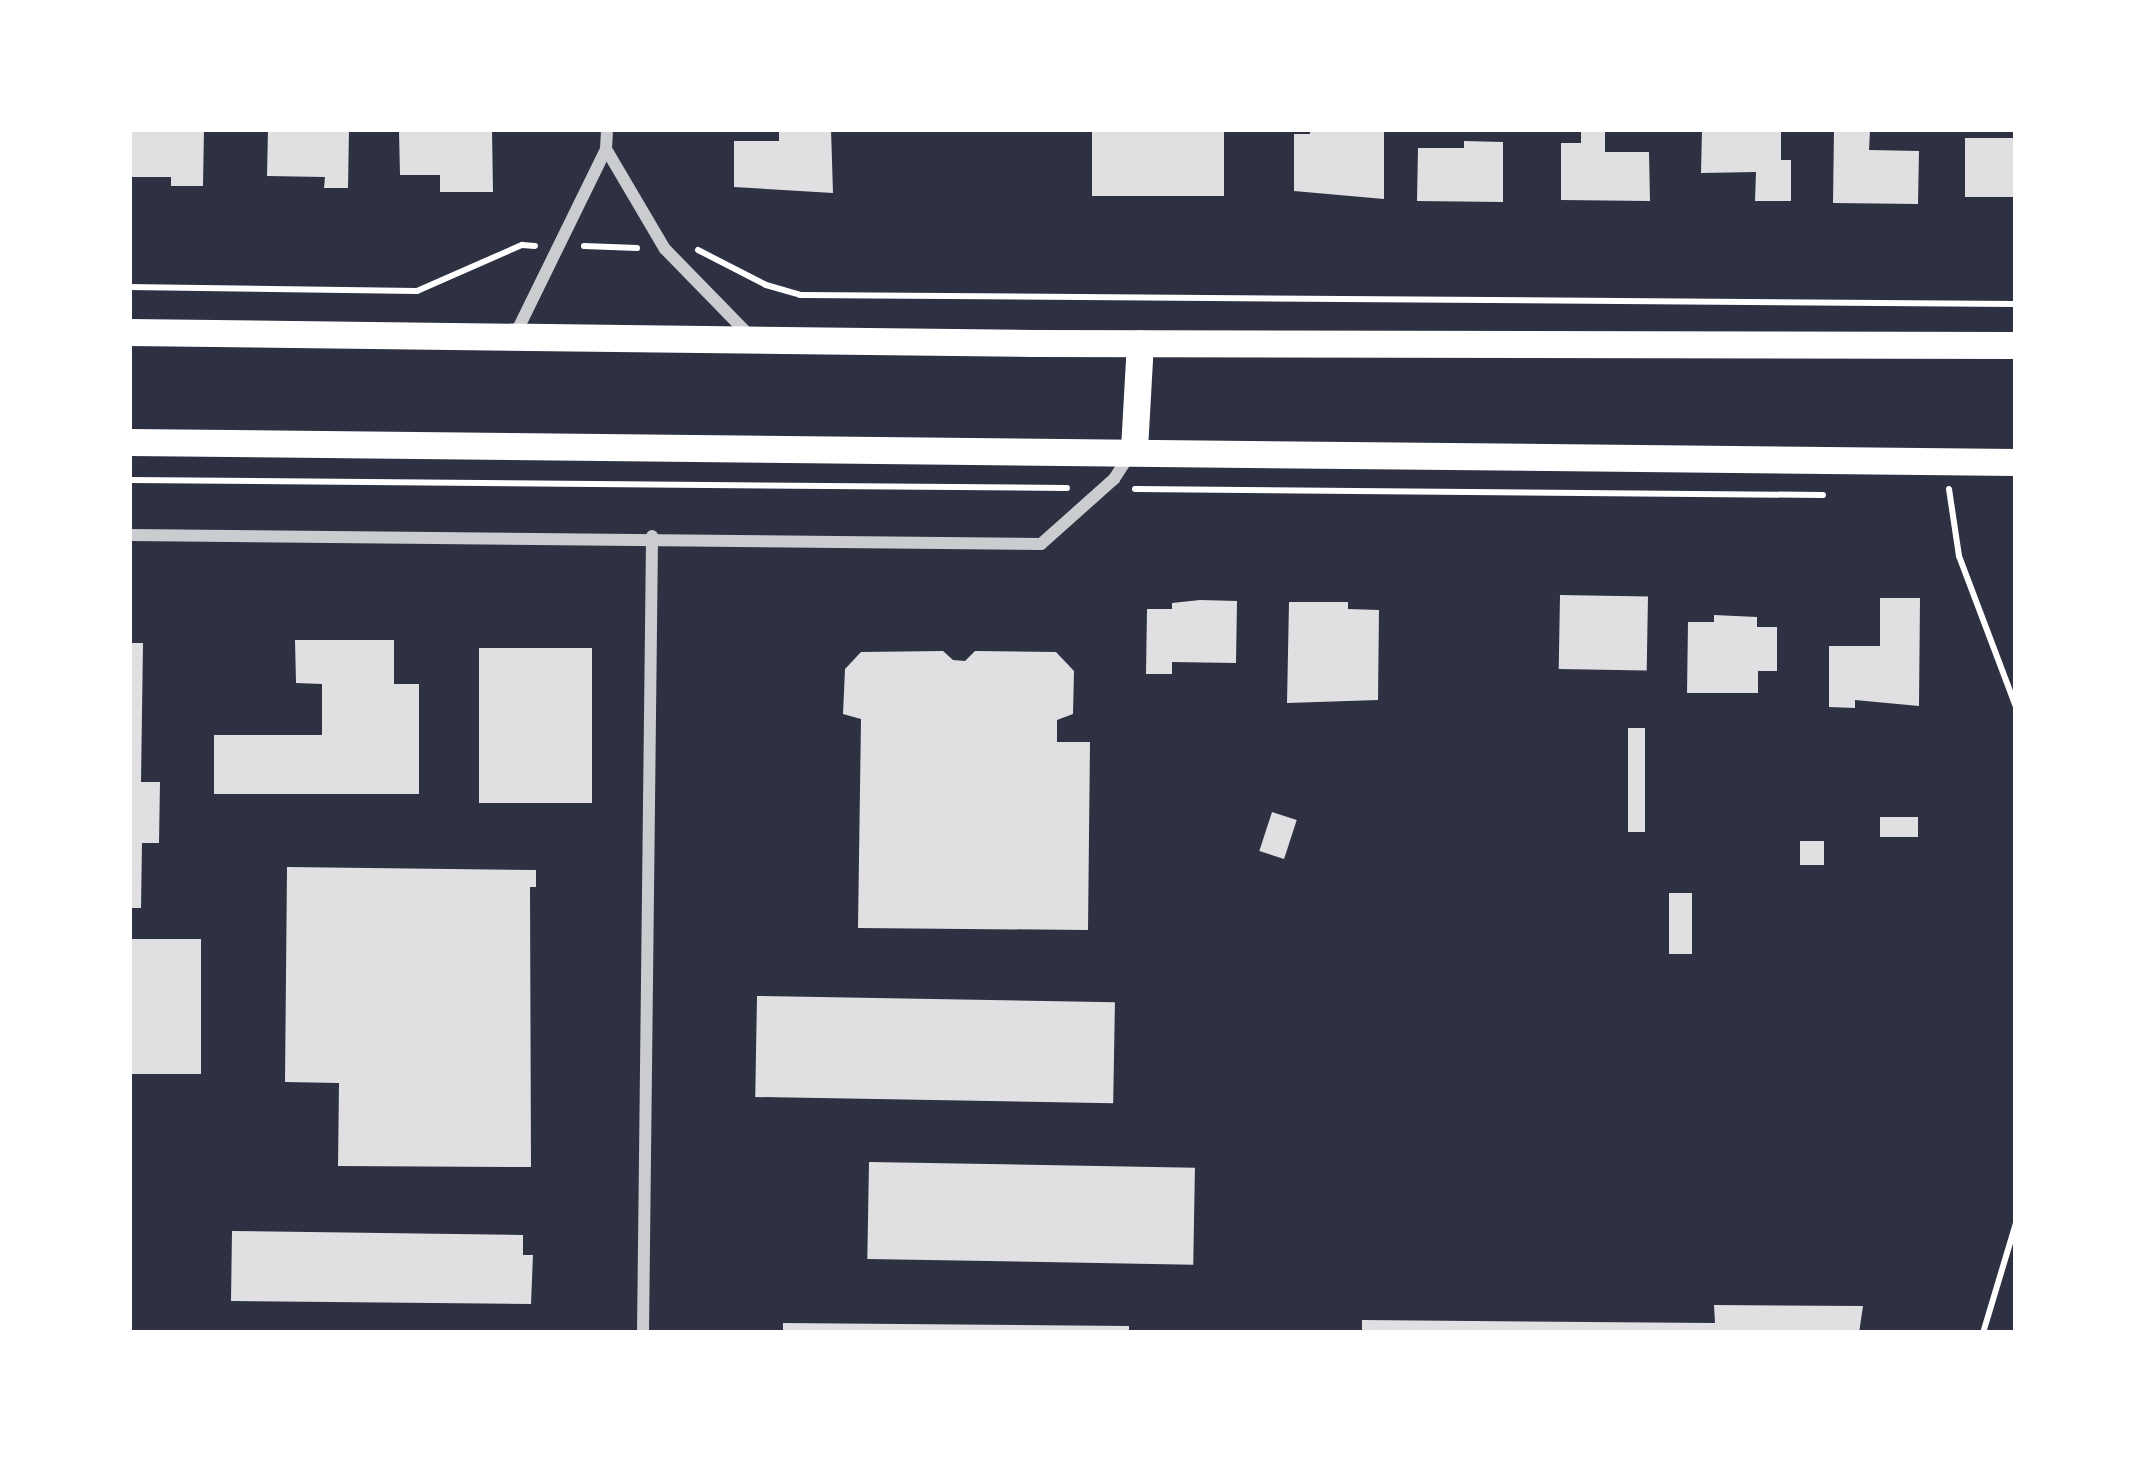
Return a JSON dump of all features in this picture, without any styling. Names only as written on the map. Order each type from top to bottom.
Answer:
[{"type":"main road","points":[[129,332],[1140,343],[2016,345]]},
{"type":"main road","points":[[1134,449],[1140,343]]},
{"type":"main road","points":[[129,442],[1134,449],[2016,462]]},
{"type":"street","points":[[515,335],[606,149],[607,129]]},
{"type":"street","points":[[606,149],[664,249],[753,339]]},
{"type":"street","points":[[129,535],[652,536],[1040,544],[1114,479],[1134,449]]},
{"type":"street","points":[[644,1333],[652,536]]},
{"type":"path","points":[[129,287],[417,291],[522,245],[706,250],[766,284],[800,295],[2016,304]]},
{"type":"path","points":[[1948,496],[1959,556],[2016,707]]},
{"type":"path","points":[[1983,1333],[2016,1223]]},
{"type":"building","points":[[129,129],[204,129],[203,186],[171,186],[171,177],[129,177]]},
{"type":"building","points":[[268,129],[349,129],[348,188],[324,188],[325,177],[267,176]]},
{"type":"building","points":[[492,129],[493,192],[440,192],[440,175],[400,175],[399,131]]},
{"type":"building","points":[[779,129],[831,129],[833,193],[734,187],[734,141],[779,141]]},
{"type":"building","points":[[1092,129],[1224,129],[1224,196],[1092,196]]},
{"type":"building","points":[[1310,129],[1384,129],[1384,199],[1294,191],[1294,134],[1310,134]]},
{"type":"building","points":[[1581,129],[1605,129],[1605,152],[1649,152],[1650,201],[1561,200],[1561,143],[1581,143]]},
{"type":"building","points":[[1702,129],[1781,129],[1781,160],[1791,160],[1791,201],[1755,201],[1756,172],[1701,173]]},
{"type":"building","points":[[1834,130],[1870,131],[1869,150],[1919,151],[1918,204],[1833,203]]},
{"type":"building","points":[[1965,138],[2016,138],[2016,197],[1965,197]]},
{"type":"building","points":[[1464,141],[1503,142],[1503,202],[1417,201],[1418,148],[1464,148]]},
{"type":"building","points":[[1560,595],[1648,597],[1647,671],[1559,669]]},
{"type":"building","points":[[1880,598],[1920,598],[1919,706],[1855,700],[1855,708],[1829,707],[1829,646],[1880,646]]},
{"type":"building","points":[[1237,601],[1236,663],[1172,662],[1172,674],[1146,674],[1147,609],[1172,609],[1172,603]]},
{"type":"building","points":[[1289,602],[1348,602],[1348,609],[1379,610],[1378,700],[1287,703]]},
{"type":"building","points":[[1714,615],[1757,617],[1757,627],[1777,627],[1777,671],[1758,671],[1758,693],[1687,693],[1688,622],[1714,622]]},
{"type":"building","points":[[295,640],[394,640],[394,684],[419,684],[419,794],[214,794],[214,735],[322,735],[322,684],[296,683]]},
{"type":"building","points":[[129,643],[143,643],[141,782],[160,782],[159,843],[142,843],[141,908],[129,908]]},
{"type":"building","points":[[479,648],[592,648],[592,803],[479,803]]},
{"type":"building","points":[[943,651],[953,660],[965,661],[975,651],[1056,652],[1074,671],[1073,714],[1057,720],[1057,742],[1090,742],[1088,930],[858,928],[861,719],[843,714],[845,669],[861,652]]},
{"type":"building","points":[[1628,728],[1645,728],[1645,832],[1628,832]]},
{"type":"building","points":[[1272,812],[1297,820],[1284,859],[1259,851]]},
{"type":"building","points":[[1880,817],[1918,817],[1918,837],[1880,837]]},
{"type":"building","points":[[1800,841],[1824,841],[1824,865],[1800,865]]},
{"type":"building","points":[[287,867],[536,870],[536,887],[530,887],[531,1167],[338,1166],[339,1083],[285,1082]]},
{"type":"building","points":[[1669,893],[1692,893],[1692,954],[1669,954]]},
{"type":"building","points":[[129,939],[201,939],[201,1074],[129,1074]]},
{"type":"building","points":[[757,996],[1115,1002],[1113,1103],[755,1097]]},
{"type":"building","points":[[869,1162],[1195,1168],[1193,1265],[867,1259]]},
{"type":"building","points":[[232,1231],[523,1235],[523,1255],[533,1255],[531,1304],[231,1301]]},
{"type":"building","points":[[1714,1305],[1863,1306],[1859,1333],[1362,1333],[1362,1320],[1715,1323]]},
{"type":"building","points":[[783,1323],[1129,1326],[1129,1333],[783,1333]]}]
